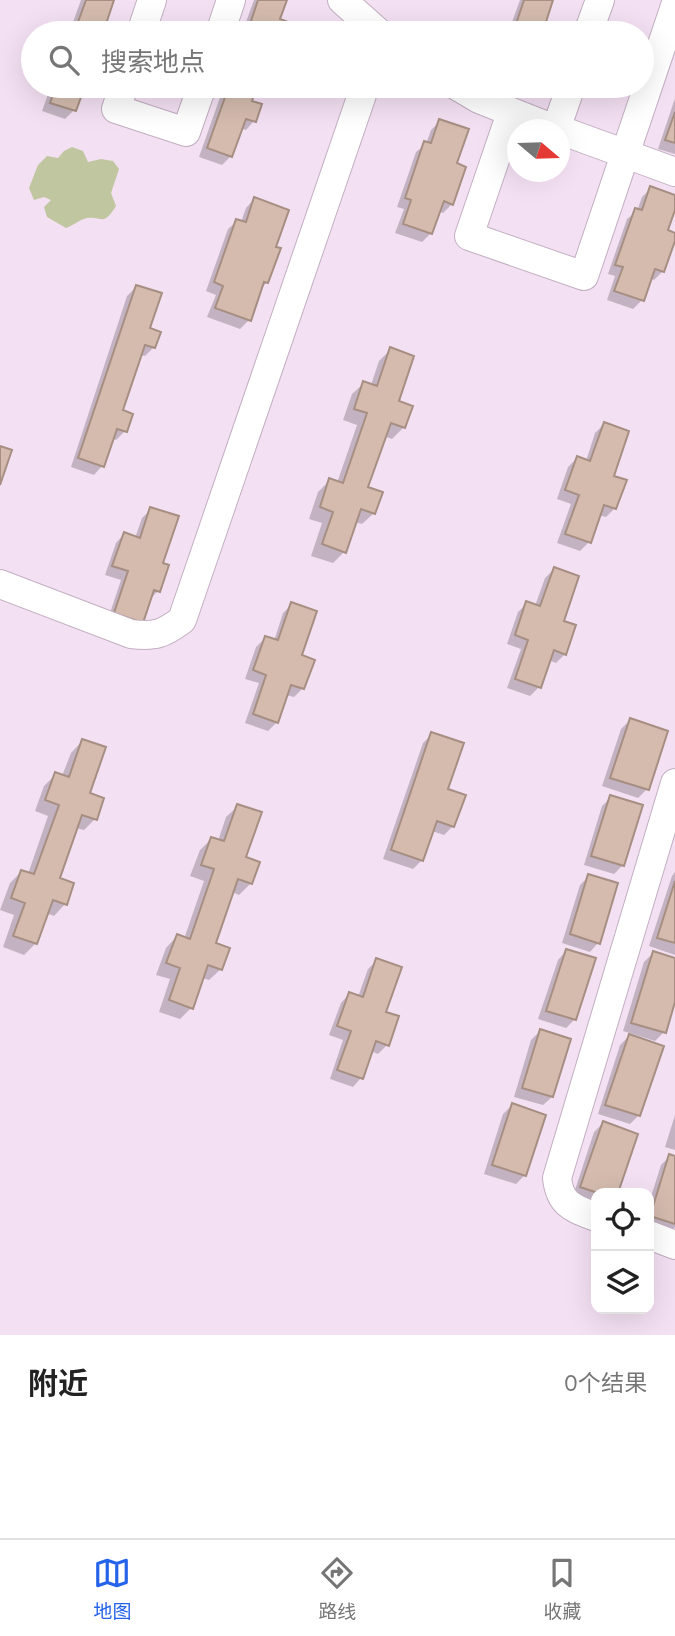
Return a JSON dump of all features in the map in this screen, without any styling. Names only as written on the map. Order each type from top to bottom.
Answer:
[{"type":"street","points":[[145,21],[152,0]]},
{"type":"street","points":[[224,21],[231,0]]},
{"type":"street","points":[[342,0],[366,21]]},
{"type":"street","points":[[592,21],[600,0]]},
{"type":"street","points":[[654,69],[675,6]]},
{"type":"street","points":[[120,98],[116,109],[186,132],[198,98]]},
{"type":"street","points":[[0,584],[131,634],[150,636],[166,632],[183,620],[361,98]]},
{"type":"street","points":[[477,98],[527,119]]},
{"type":"street","points":[[560,119],[567,98]]},
{"type":"street","points":[[511,113],[470,236],[584,276],[645,98]]},
{"type":"street","points":[[570,135],[675,172]]},
{"type":"street","points":[[591,1215],[572,1208],[559,1192],[557,1178],[675,783]]},
{"type":"street","points":[[654,1238],[675,1245]]},
{"type":"green space","points":[[72,147],[83,151],[88,162],[101,159],[113,161],[119,169],[111,193],[116,206],[108,216],[103,219],[85,219],[66,228],[47,217],[44,207],[51,200],[44,197],[34,200],[29,188],[38,165],[47,156],[58,158]]},
{"type":"building","points":[[86,0],[114,0],[107,21],[78,21]]},
{"type":"building","points":[[258,0],[287,0],[280,19],[286,21],[251,21]]},
{"type":"building","points":[[524,0],[553,0],[546,21],[517,21]]},
{"type":"building","points":[[52,98],[81,98],[76,111],[50,103]]},
{"type":"building","points":[[225,98],[253,98],[252,101],[262,104],[256,122],[246,119],[232,157],[207,148]]},
{"type":"building","points":[[675,112],[675,143],[665,140]]},
{"type":"building","points":[[439,119],[469,129],[457,163],[466,167],[453,205],[444,201],[432,234],[403,224],[411,200],[405,198],[424,141],[431,143]]},
{"type":"building","points":[[650,186],[675,195],[675,210],[668,230],[675,233],[675,241],[664,272],[655,269],[644,301],[614,291],[623,267],[615,265],[635,208],[642,210]]},
{"type":"building","points":[[254,197],[289,210],[276,247],[281,248],[268,283],[264,282],[251,321],[215,308],[223,286],[214,282],[236,219],[246,222]]},
{"type":"building","points":[[136,285],[162,293],[150,328],[161,332],[155,348],[145,345],[123,410],[133,414],[127,432],[117,429],[104,467],[78,458]]},
{"type":"building","points":[[390,347],[414,356],[399,401],[413,406],[405,428],[391,423],[368,487],[383,492],[375,514],[361,509],[346,553],[322,544],[333,512],[320,507],[329,478],[343,483],[367,413],[354,409],[363,381],[377,386]]},
{"type":"building","points":[[604,422],[629,431],[614,476],[627,480],[616,509],[604,505],[591,543],[565,534],[579,495],[565,490],[577,456],[590,461]]},
{"type":"building","points":[[0,446],[12,450],[0,485]]},
{"type":"building","points":[[150,507],[179,516],[163,563],[169,565],[160,592],[154,590],[143,623],[114,613],[128,571],[112,566],[124,532],[140,538]]},
{"type":"building","points":[[554,567],[579,576],[564,621],[576,625],[566,655],[554,650],[541,688],[515,679],[528,640],[515,635],[526,601],[540,606]]},
{"type":"building","points":[[291,602],[317,611],[302,655],[315,660],[304,689],[291,685],[278,723],[253,714],[266,675],[253,670],[265,636],[278,640]]},
{"type":"building","points":[[630,718],[668,731],[649,790],[610,778]]},
{"type":"building","points":[[431,732],[464,743],[448,789],[466,795],[454,827],[437,821],[423,861],[391,850]]},
{"type":"building","points":[[82,739],[106,747],[90,793],[104,798],[97,820],[82,815],[60,878],[74,883],[67,905],[53,900],[37,944],[13,936],[25,903],[11,898],[21,870],[34,874],[59,805],[45,800],[55,772],[69,777]]},
{"type":"building","points":[[610,795],[643,805],[624,866],[591,856]]},
{"type":"building","points":[[237,804],[262,812],[246,857],[260,862],[252,884],[238,879],[216,943],[230,948],[222,970],[208,965],[193,1009],[169,1000],[180,968],[166,963],[177,934],[190,939],[214,869],[201,865],[211,837],[224,841]]},
{"type":"building","points":[[588,874],[618,883],[600,944],[570,934]]},
{"type":"building","points":[[675,881],[675,943],[657,938]]},
{"type":"building","points":[[566,949],[596,958],[576,1020],[546,1011]]},
{"type":"building","points":[[653,951],[675,958],[675,1002],[666,1033],[631,1023]]},
{"type":"building","points":[[376,958],[402,967],[386,1012],[399,1016],[389,1046],[376,1041],[363,1079],[337,1070],[351,1031],[337,1026],[349,992],[363,997]]},
{"type":"building","points":[[540,1029],[571,1039],[553,1097],[522,1088]]},
{"type":"building","points":[[629,1034],[664,1046],[640,1116],[605,1105]]},
{"type":"building","points":[[512,1103],[546,1115],[526,1176],[492,1165]]},
{"type":"building","points":[[603,1121],[638,1134],[620,1188],[591,1188],[591,1191],[580,1187]]},
{"type":"building","points":[[669,1154],[675,1156],[675,1224],[654,1217],[654,1203]]}]
